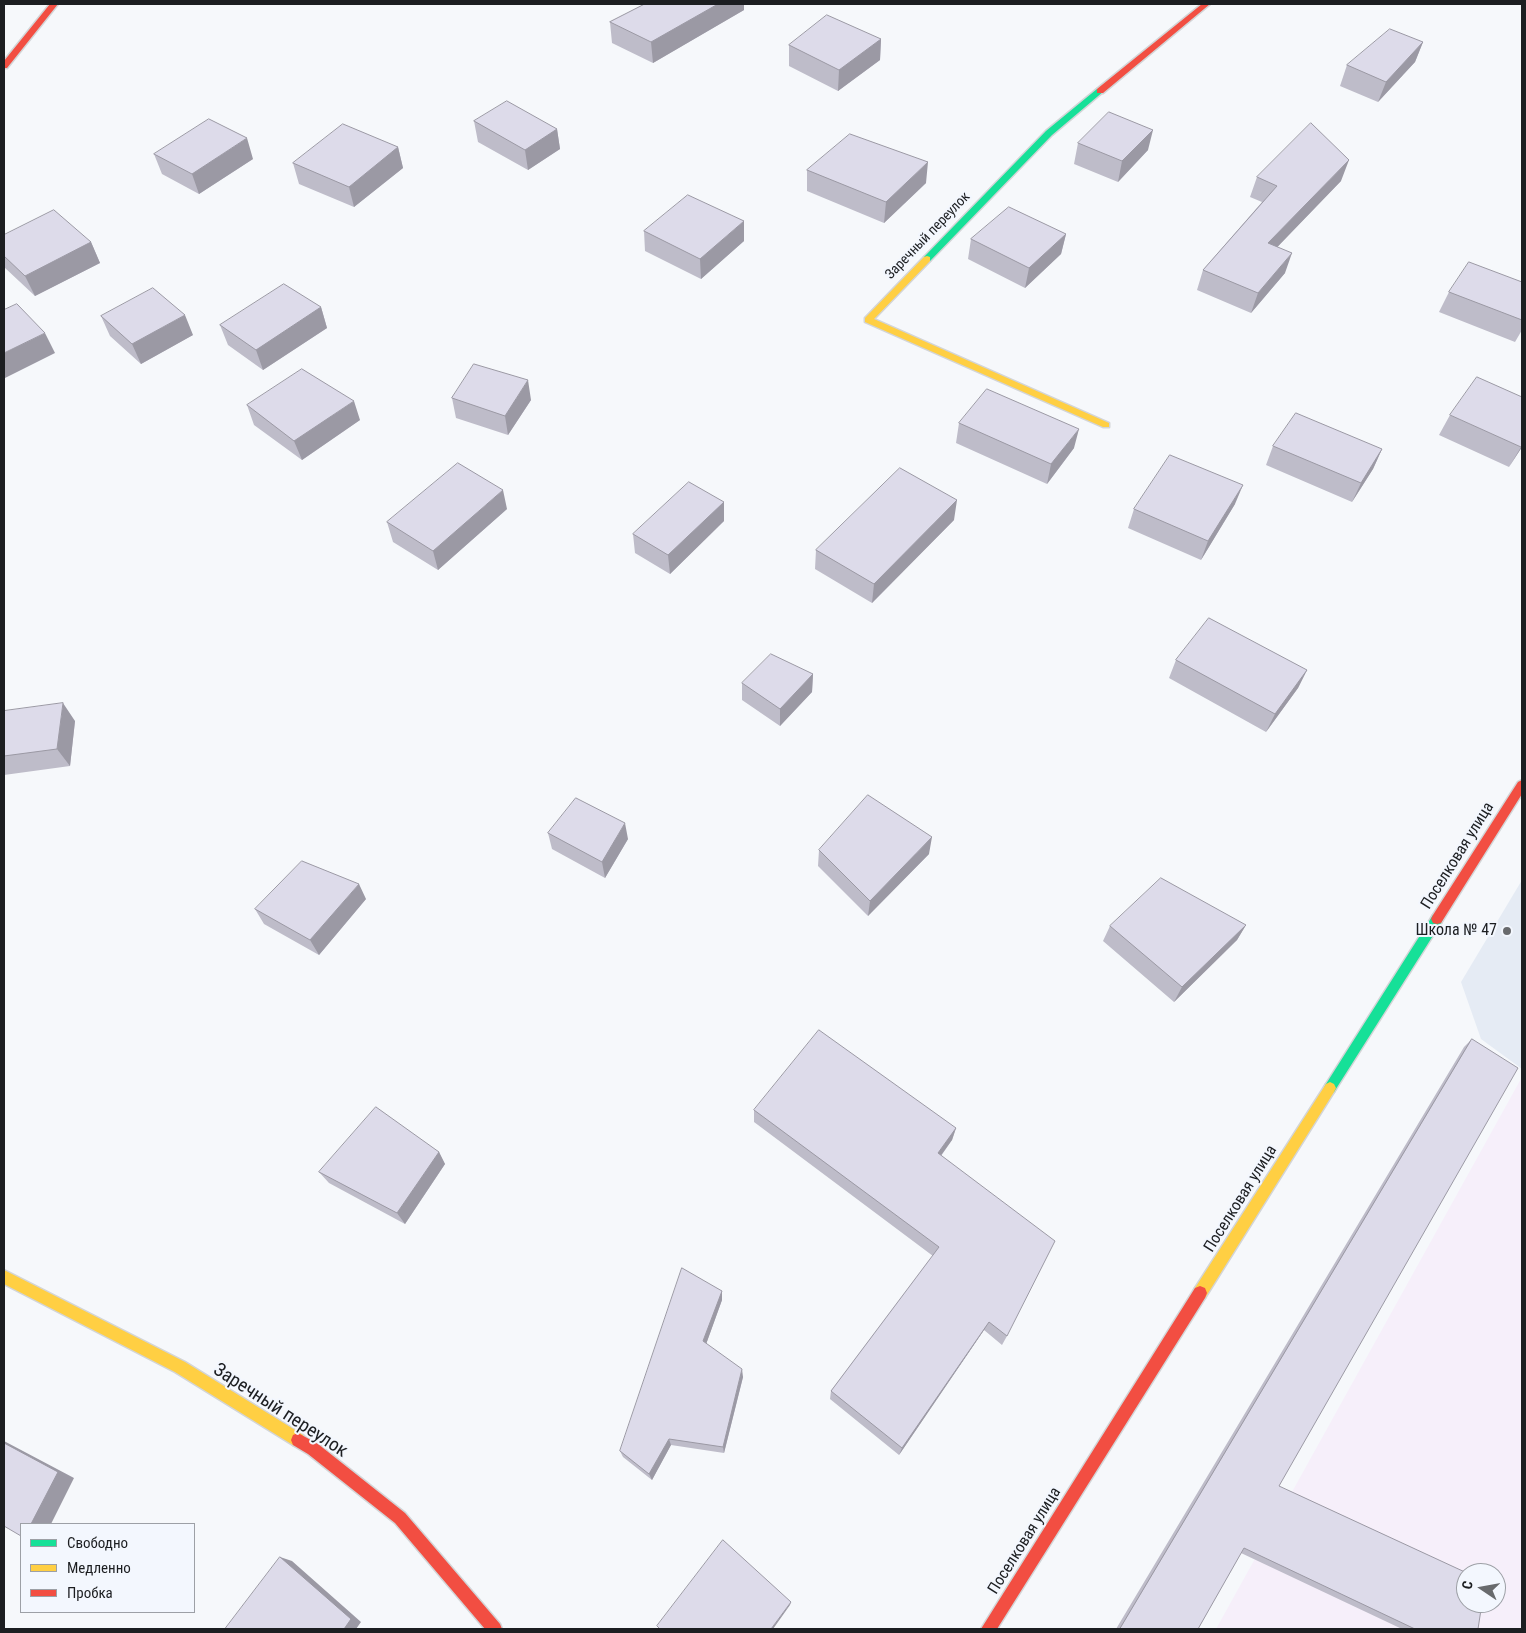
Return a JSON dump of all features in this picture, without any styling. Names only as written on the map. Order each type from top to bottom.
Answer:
[{"type":"street","points":[[4,66],[54,4]]},
{"type":"street","name":"Заречный переулок","points":[[1106,425],[868,320],[1049,133],[1206,4]]},
{"type":"street","name":"Поселковая улица","points":[[988,1629],[1522,786]]},
{"type":"street","name":"Заречный переулок","points":[[4,1277],[180,1367],[313,1449],[400,1518],[496,1629]]},
{"type":"shaded area","name":"Школа № 47","points":[[1522,880],[1522,1069],[1481,1039],[1461,982]]},
{"type":"shaded area","points":[[1522,1077],[1522,1629],[1216,1629]]},
{"type":"building","points":[[645,4],[718,4],[651,42],[610,22]]},
{"type":"building","points":[[827,15],[881,39],[839,70],[789,45]]},
{"type":"building","points":[[1390,29],[1423,42],[1386,82],[1347,65]]},
{"type":"building","points":[[507,101],[557,129],[525,150],[474,121]]},
{"type":"building","points":[[1109,112],[1153,130],[1122,161],[1078,143]]},
{"type":"building","points":[[209,119],[247,138],[192,174],[154,154]]},
{"type":"building","points":[[1311,123],[1349,160],[1268,243],[1292,253],[1258,293],[1203,270],[1277,186],[1257,177]]},
{"type":"building","points":[[343,124],[398,147],[349,187],[293,163]]},
{"type":"building","points":[[850,134],[928,162],[886,202],[807,170]]},
{"type":"building","points":[[688,195],[744,221],[700,259],[644,231]]},
{"type":"building","points":[[1009,207],[1066,234],[1029,268],[971,239]]},
{"type":"building","points":[[54,210],[91,242],[25,276],[4,256],[4,235]]},
{"type":"building","points":[[1469,262],[1522,282],[1522,320],[1449,292]]},
{"type":"building","points":[[284,284],[321,307],[256,350],[220,325]]},
{"type":"building","points":[[153,288],[185,315],[132,344],[101,316]]},
{"type":"building","points":[[17,304],[45,333],[4,353],[4,310]]},
{"type":"building","points":[[474,364],[528,380],[505,416],[452,398]]},
{"type":"building","points":[[302,369],[354,401],[294,441],[247,405]]},
{"type":"building","points":[[1477,377],[1522,397],[1521,447],[1450,415]]},
{"type":"building","points":[[987,389],[1079,429],[1051,464],[959,423]]},
{"type":"building","points":[[1296,413],[1382,449],[1361,483],[1273,446]]},
{"type":"building","points":[[1170,455],[1243,485],[1208,541],[1134,509]]},
{"type":"building","points":[[458,463],[503,490],[433,551],[387,522]]},
{"type":"building","points":[[900,468],[957,500],[874,584],[816,550]]},
{"type":"building","points":[[689,482],[724,502],[668,555],[633,534]]},
{"type":"building","points":[[1209,618],[1307,670],[1275,714],[1176,660]]},
{"type":"building","points":[[771,654],[813,674],[780,709],[742,683]]},
{"type":"building","points":[[63,703],[57,749],[4,756],[4,711]]},
{"type":"building","points":[[868,795],[932,837],[870,901],[819,850]]},
{"type":"building","points":[[576,798],[625,823],[602,862],[548,833]]},
{"type":"building","points":[[302,861],[359,884],[310,940],[255,909]]},
{"type":"building","points":[[1161,878],[1246,925],[1182,987],[1110,926]]},
{"type":"building","points":[[819,1030],[956,1128],[938,1153],[1055,1241],[1007,1336],[989,1322],[902,1448],[831,1391],[939,1247],[754,1110]]},
{"type":"building","points":[[1472,1039],[1518,1068],[1279,1486],[1456,1568],[1456,1613],[1480,1613],[1478,1629],[1415,1629],[1244,1548],[1198,1629],[1120,1629]]},
{"type":"building","points":[[376,1107],[439,1152],[397,1213],[319,1172]]},
{"type":"building","points":[[682,1268],[722,1291],[703,1341],[742,1369],[723,1447],[669,1439],[649,1474],[620,1451]]},
{"type":"building","points":[[4,1443],[58,1472],[32,1523],[20,1523],[20,1535],[4,1526]]},
{"type":"building","points":[[723,1540],[791,1602],[771,1629],[660,1629],[657,1626]]},
{"type":"building","points":[[280,1557],[351,1619],[344,1629],[225,1629]]},
{"type":"traffic: fast","points":[[927,259],[1049,133],[1100,91]]},
{"type":"traffic: fast","points":[[1330,1088],[1437,919]]},
{"type":"traffic: slow","points":[[927,259],[868,320],[1106,425]]},
{"type":"traffic: slow","points":[[1200,1293],[1330,1088]]},
{"type":"traffic: slow","points":[[4,1277],[180,1367],[298,1440]]},
{"type":"traffic: jam","points":[[4,66],[54,4]]},
{"type":"traffic: jam","points":[[1100,91],[1206,4]]},
{"type":"traffic: jam","points":[[1437,919],[1522,785]]},
{"type":"traffic: jam","points":[[988,1629],[1200,1293]]},
{"type":"traffic: jam","points":[[298,1440],[313,1449],[400,1518],[495,1629]]},
{"type":"place","name":"Школа № 47","points":[[1507,931]]}]
